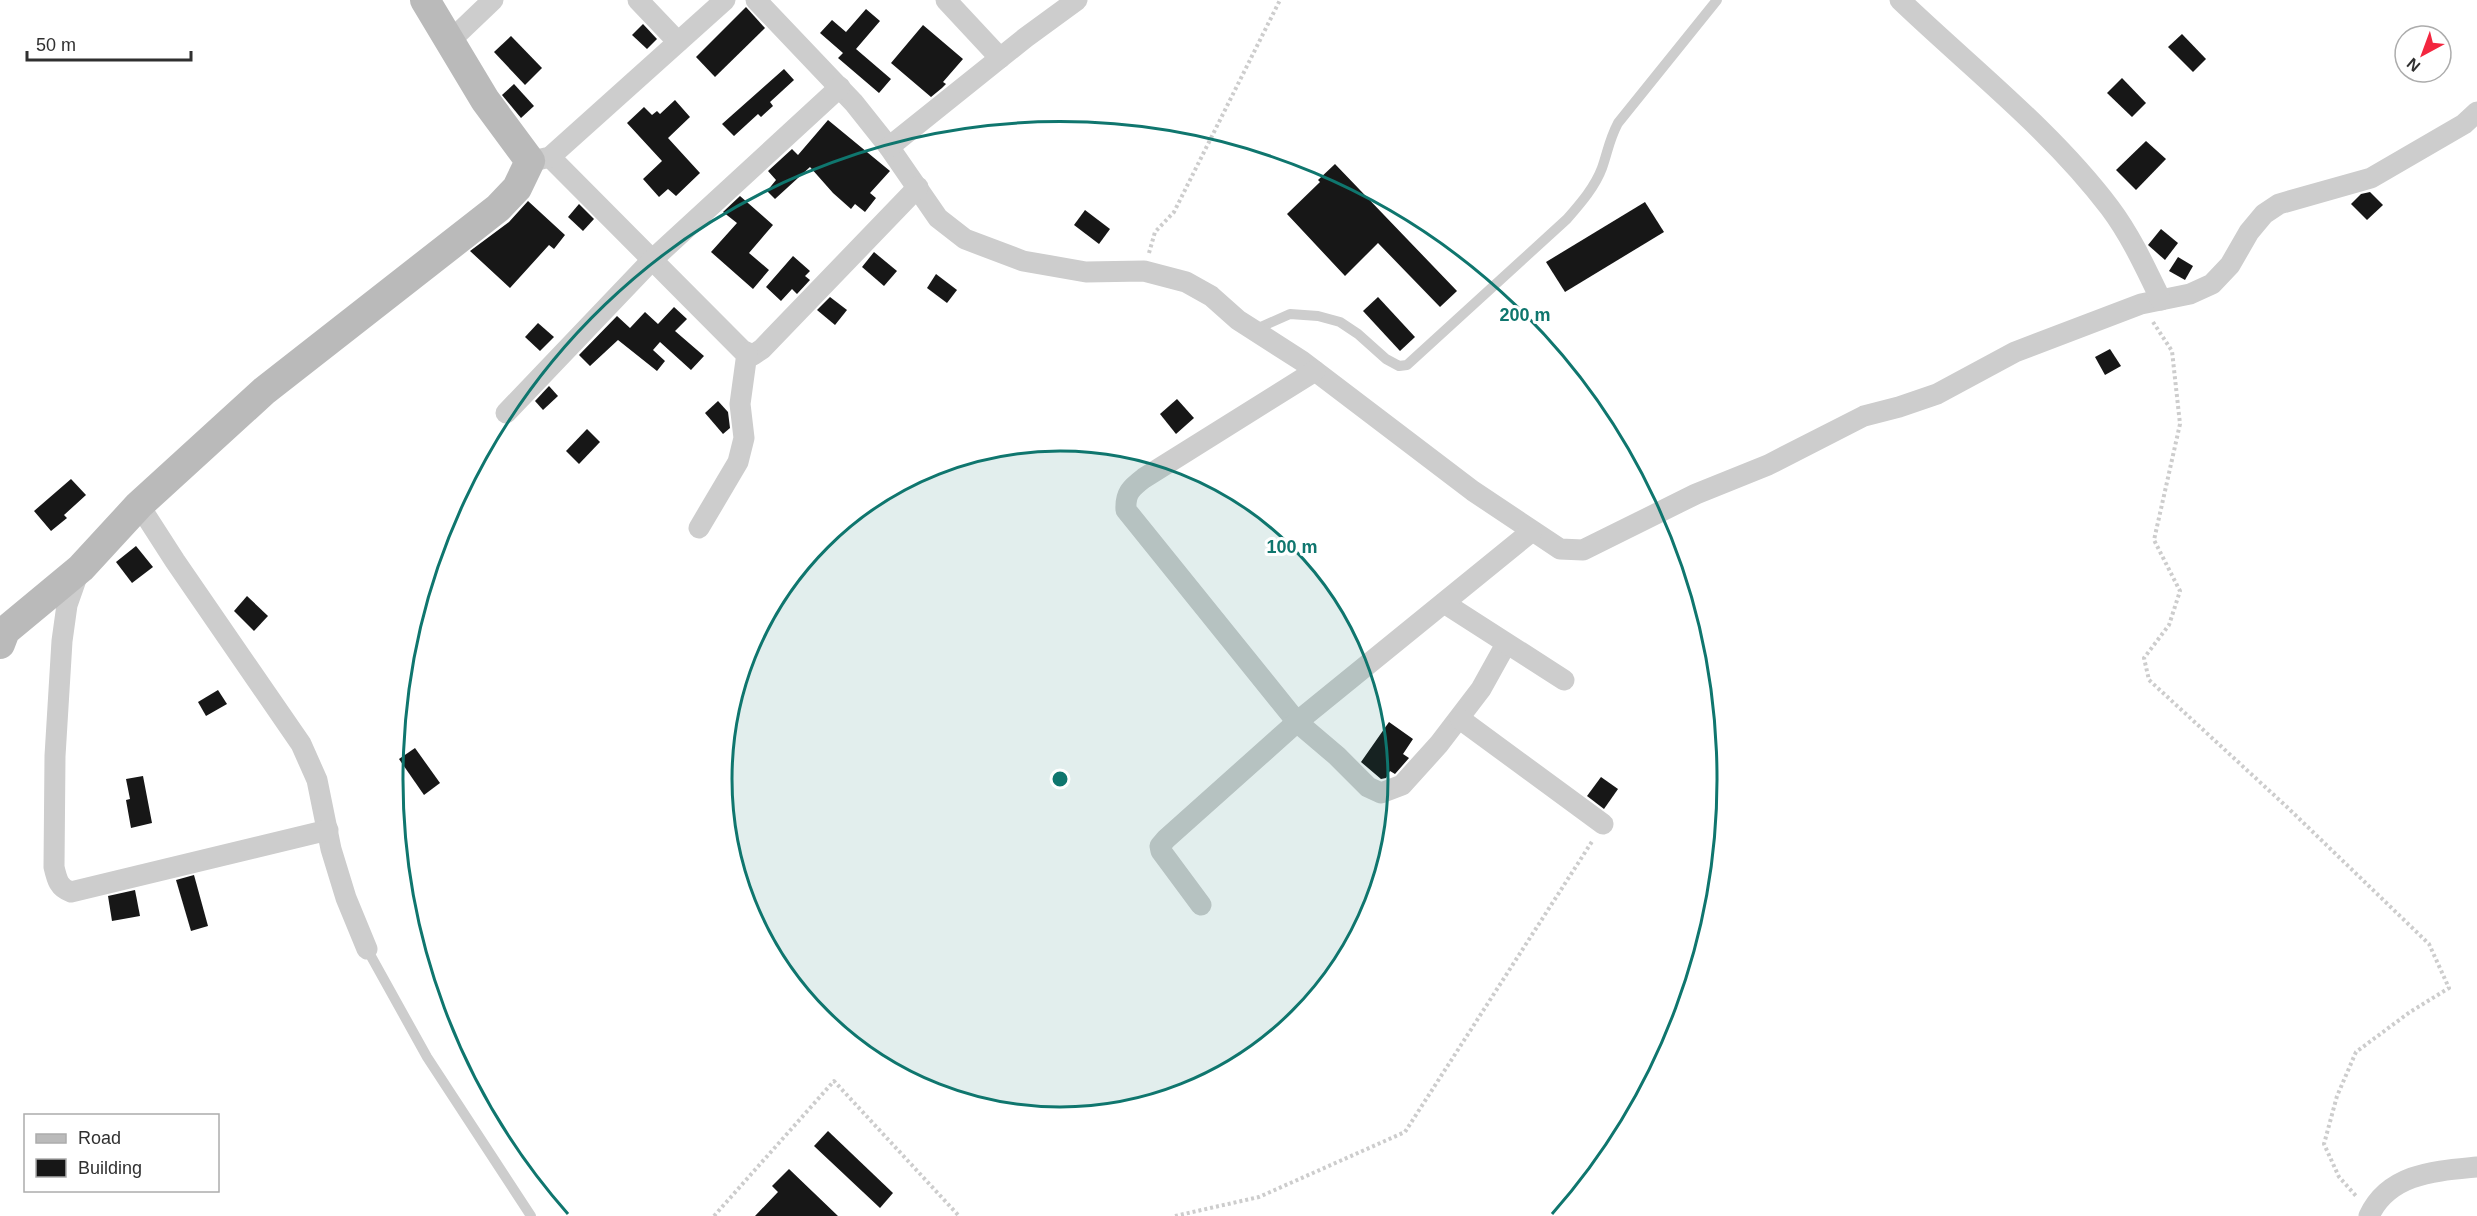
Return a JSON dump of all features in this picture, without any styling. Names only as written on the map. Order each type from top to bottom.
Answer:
[{"type":"street","points":[[425,0],[485,99],[540,159],[652,260],[747,353],[753,355],[762,349],[918,187]]},
{"type":"street","points":[[450,41],[494,0]]},
{"type":"street","points":[[638,0],[678,42]]},
{"type":"street","points":[[2,635],[81,568],[139,505],[264,391],[498,208],[540,159],[725,0]]},
{"type":"street","points":[[756,0],[840,87],[889,147],[938,218],[965,239],[1023,261],[1086,272],[1144,271],[1186,282],[1211,296],[1238,320],[1315,371],[1473,491],[1560,549],[1582,550],[1696,494],[1768,465],[1864,416],[1936,394],[2014,351],[2151,302],[2190,294],[2211,284],[2230,265],[2249,232],[2264,214],[2279,204],[2371,178],[2472,124]]},
{"type":"street","points":[[946,0],[1000,58]]},
{"type":"street","points":[[889,147],[1077,0]]},
{"type":"street","points":[[1900,0],[2033,123],[2089,181],[2112,211],[2139,255],[2151,302]]},
{"type":"street","points":[[506,413],[652,260],[840,87]]},
{"type":"street","points":[[699,528],[738,462],[744,438],[740,404],[747,353]]},
{"type":"street","points":[[1315,371],[1144,478],[1130,489],[1126,497],[1126,510],[1297,722],[1337,756],[1368,787],[1381,793],[1402,785],[1460,718],[1481,689],[1506,644]]},
{"type":"street","points":[[139,505],[301,744],[317,780],[331,849],[346,897],[368,949]]},
{"type":"street","points":[[1201,905],[1161,851],[1160,846],[1297,722],[1532,531]]},
{"type":"street","points":[[81,568],[68,606],[62,641],[55,756],[54,867],[57,882],[65,890],[71,892],[328,830]]},
{"type":"street","points":[[1444,603],[1564,680]]},
{"type":"street","points":[[1460,718],[1603,824]]},
{"type":"street","points":[[2370,1214],[2380,1198],[2406,1180],[2422,1173],[2477,1167]]},
{"type":"lane","points":[[1254,330],[1290,314],[1318,316],[1340,322],[1358,334],[1386,359],[1399,366],[1407,365],[1567,219],[1583,200],[1602,169],[1608,142],[1618,123],[1717,0]]},
{"type":"lane","points":[[368,949],[427,1058],[531,1216]]},
{"type":"path","points":[[1144,271],[1155,232],[1174,212],[1280,0]]},
{"type":"path","points":[[2151,302],[2172,351],[2180,424],[2154,540],[2180,591],[2169,625],[2144,658],[2149,680],[2287,807],[2429,944],[2449,988],[2410,1012],[2356,1052],[2337,1096],[2324,1144],[2339,1177],[2370,1214]]},
{"type":"path","points":[[1175,1216],[1259,1197],[1405,1132],[1603,824]]},
{"type":"path","points":[[714,1216],[834,1081],[959,1216]]},
{"type":"building","points":[[746,7],[765,28],[715,77],[696,57]]},
{"type":"building","points":[[866,9],[880,21],[856,49],[891,79],[879,93],[838,58],[843,53],[820,33],[832,20],[846,32]]},
{"type":"building","points":[[643,24],[657,39],[647,49],[632,35]]},
{"type":"building","points":[[923,25],[963,59],[943,82],[946,84],[931,97],[891,63]]},
{"type":"building","points":[[2182,34],[2206,59],[2193,72],[2168,47]]},
{"type":"building","points":[[511,36],[542,68],[525,85],[494,52]]},
{"type":"building","points":[[784,69],[794,80],[770,102],[773,106],[761,117],[758,114],[734,136],[722,124]]},
{"type":"building","points":[[2122,78],[2146,103],[2132,117],[2107,93]]},
{"type":"building","points":[[514,84],[534,106],[521,118],[502,95]]},
{"type":"building","points":[[675,100],[690,117],[668,138],[700,173],[676,196],[668,189],[659,197],[643,179],[662,161],[627,123],[644,107],[652,115],[657,111],[660,114]]},
{"type":"building","points":[[828,120],[890,171],[870,193],[876,198],[865,212],[855,204],[851,209],[810,167],[775,199],[767,191],[776,180],[768,171],[792,149],[798,155]]},
{"type":"building","points":[[2146,141],[2166,159],[2136,190],[2116,170]]},
{"type":"building","points":[[1335,164],[1457,291],[1440,307],[1378,243],[1345,276],[1287,214]]},
{"type":"building","points":[[2370,192],[2383,205],[2367,220],[2351,204],[2361,194]]},
{"type":"building","points":[[740,196],[773,225],[749,253],[769,270],[753,289],[711,252],[737,223],[723,212]]},
{"type":"building","points":[[528,201],[565,235],[554,249],[549,245],[510,288],[470,251],[509,222]]},
{"type":"building","points":[[1645,202],[1664,232],[1565,292],[1546,262]]},
{"type":"building","points":[[579,204],[594,219],[583,231],[568,217]]},
{"type":"building","points":[[1085,210],[1110,229],[1099,244],[1074,225]]},
{"type":"building","points":[[2161,229],[2178,243],[2165,260],[2148,245]]},
{"type":"building","points":[[874,252],[897,271],[884,286],[862,267]]},
{"type":"building","points":[[793,256],[810,271],[805,276],[810,280],[797,294],[792,289],[781,301],[766,287]]},
{"type":"building","points":[[2178,257],[2193,266],[2185,280],[2169,271]]},
{"type":"building","points":[[936,274],[957,290],[947,303],[927,288]]},
{"type":"building","points":[[830,297],[847,310],[835,325],[817,310]]},
{"type":"building","points":[[1378,297],[1415,337],[1400,351],[1363,311]]},
{"type":"building","points":[[674,307],[687,319],[675,331],[704,356],[691,370],[660,342],[653,350],[665,361],[657,371],[618,340],[590,366],[579,355],[617,316],[630,328],[645,312],[658,324]]},
{"type":"building","points":[[538,323],[554,337],[540,351],[525,337]]},
{"type":"building","points":[[2110,349],[2121,366],[2105,375],[2095,357]]},
{"type":"building","points":[[549,386],[558,396],[543,410],[535,401]]},
{"type":"building","points":[[1177,399],[1194,418],[1176,434],[1160,414]]},
{"type":"building","points":[[718,401],[728,412],[730,428],[723,434],[705,413]]},
{"type":"building","points":[[587,429],[600,442],[579,464],[566,451]]},
{"type":"building","points":[[71,479],[86,495],[64,515],[67,518],[51,531],[34,511]]},
{"type":"building","points":[[136,546],[153,567],[132,583],[116,562]]},
{"type":"building","points":[[247,596],[268,616],[254,631],[234,611]]},
{"type":"building","points":[[218,690],[227,704],[206,716],[198,702]]},
{"type":"building","points":[[1389,722],[1413,739],[1403,754],[1409,758],[1395,774],[1390,771],[1386,778],[1381,779],[1361,762]]},
{"type":"building","points":[[415,748],[440,783],[424,795],[399,759]]},
{"type":"building","points":[[143,776],[152,823],[131,828],[126,800],[130,799],[126,779]]},
{"type":"building","points":[[1601,777],[1618,789],[1604,809],[1587,796]]},
{"type":"building","points":[[194,875],[208,926],[191,931],[176,880]]},
{"type":"building","points":[[135,890],[140,916],[112,921],[108,896]]},
{"type":"building","points":[[828,1131],[893,1193],[880,1208],[814,1146]]},
{"type":"building","points":[[789,1169],[838,1216],[755,1216],[778,1192],[772,1186]]}]
